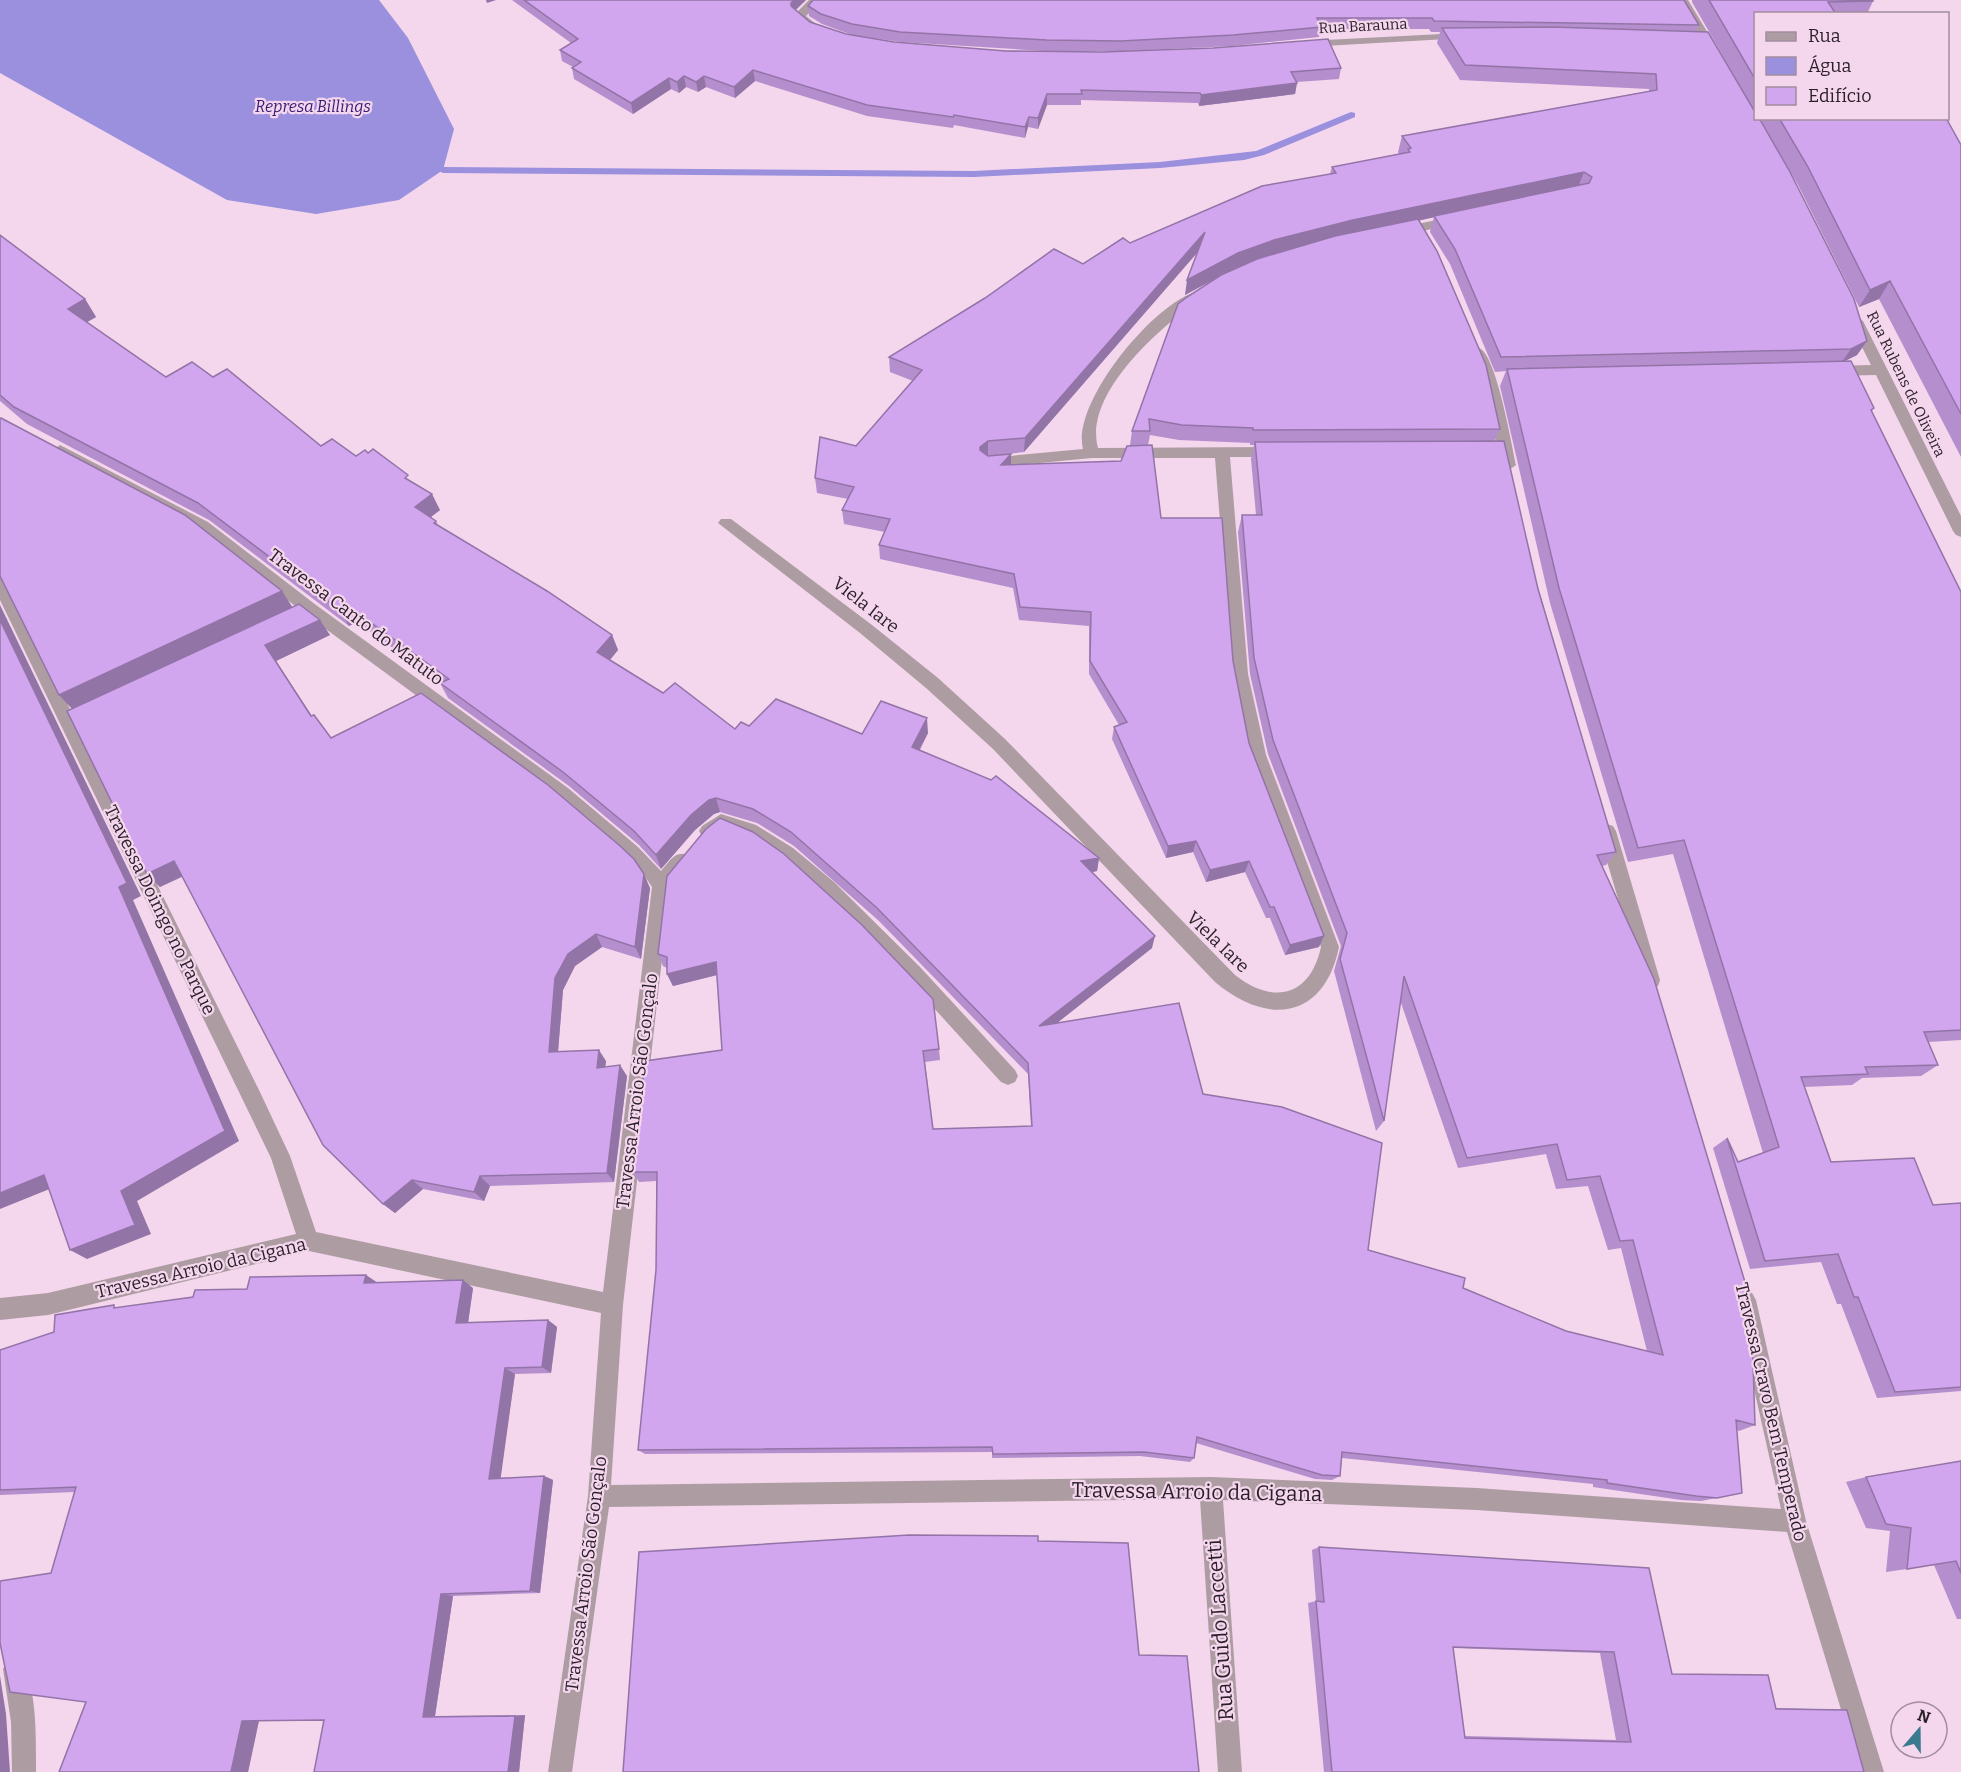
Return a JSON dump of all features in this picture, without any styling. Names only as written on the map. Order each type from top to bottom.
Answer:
[{"type":"street","points":[[816,0],[800,15],[807,24],[826,34]]},
{"type":"street","points":[[1682,0],[1702,42],[1718,61]]},
{"type":"street","name":"Rua Barauna","points":[[1289,46],[1371,39],[1478,36]]},
{"type":"street","points":[[1386,234],[1468,217]]},
{"type":"street","points":[[1418,228],[1430,246]]},
{"type":"street","points":[[1092,453],[1088,437],[1090,426],[1108,385],[1120,366],[1154,327],[1208,289]]},
{"type":"street","name":"Rua Rubens de Oliveira","points":[[1849,306],[1961,531]]},
{"type":"street","points":[[1472,337],[1495,378],[1500,451],[1514,484]]},
{"type":"street","points":[[1820,371],[1879,370]]},
{"type":"street","name":"Travessa Canto do Matuto","points":[[51,445],[203,526],[310,609],[562,793],[639,859],[661,885]]},
{"type":"street","name":"Viela Iare","points":[[726,523],[866,629],[932,683],[999,744],[1216,971],[1234,987],[1256,998],[1272,1002],[1290,999],[1308,991],[1321,977],[1328,962],[1330,947],[1257,755],[1240,674],[1222,452]]},
{"type":"street","points":[[988,463],[1092,453],[1293,452]]},
{"type":"street","name":"Travessa Doimgo no Parque","points":[[0,584],[74,720],[280,1156],[309,1241]]},
{"type":"street","points":[[289,619],[310,609]]},
{"type":"street","points":[[1601,810],[1654,992]]},
{"type":"street","points":[[661,885],[696,844],[721,820],[728,820],[752,830],[777,846],[821,881],[882,940],[1008,1076]]},
{"type":"street","name":"Travessa Arroio São Gonçalo","points":[[560,1772],[599,1496],[612,1305],[661,885]]},
{"type":"street","name":"Travessa Arroio da Cigana","points":[[0,1309],[48,1304],[309,1241],[612,1305]]},
{"type":"street","name":"Travessa Cravo Bem Temperado","points":[[1738,1277],[1751,1323],[1795,1521],[1872,1772]]},
{"type":"street","name":"Travessa Arroio da Cigana","points":[[599,1496],[1211,1488],[1477,1499],[1795,1521]]},
{"type":"street","name":"Rua Guido Laccetti","points":[[1211,1488],[1230,1772]]},
{"type":"street","points":[[9,1644],[23,1722],[24,1772]]},
{"type":"water","name":"Represa Billings","points":[[0,0],[379,0],[408,38],[454,129],[443,170],[399,200],[316,214],[227,200],[0,73]]},
{"type":"building","points":[[524,0],[794,0],[791,6],[810,22],[846,34],[894,42],[1006,51],[1102,52],[1213,48],[1328,39],[1341,68],[1291,72],[1297,83],[1201,95],[1200,93],[1081,90],[1082,94],[1047,94],[1038,118],[1029,117],[1025,127],[954,115],[953,117],[867,105],[753,70],[734,87],[704,76],[696,82],[684,76],[677,82],[669,78],[631,103],[572,68],[581,62],[560,50],[578,39]]},
{"type":"building","points":[[813,0],[1684,0],[1699,25],[1434,21],[1432,18],[1317,18],[1322,27],[1121,41],[1046,40],[900,32],[852,24],[821,14],[808,6]]},
{"type":"building","points":[[1709,0],[1873,0],[1828,2],[1835,12],[1754,12],[1754,77]]},
{"type":"building","points":[[1552,27],[1708,32],[1754,110],[1754,120],[1760,120],[1790,172],[1854,299],[1867,341],[1851,349],[1501,357],[1455,249],[1434,216],[1589,183],[1592,177],[1584,172],[1353,220],[1274,240],[1238,253],[1187,280],[1205,232],[1025,438],[988,441],[980,447],[980,450],[988,456],[1011,454],[1001,465],[1121,461],[1127,446],[1152,445],[1161,518],[1222,518],[1233,661],[1249,743],[1324,936],[1290,945],[1274,907],[1270,907],[1249,861],[1210,870],[1196,841],[1168,846],[1114,727],[1127,722],[1090,661],[1091,612],[1020,607],[1014,574],[879,545],[890,519],[842,510],[854,487],[815,478],[820,437],[856,446],[922,370],[889,357],[985,298],[1054,249],[1083,264],[1123,238],[1130,243],[1262,186],[1336,173],[1332,167],[1410,152],[1408,149],[1411,148],[1402,136],[1657,90],[1656,74],[1465,65],[1442,28]]},
{"type":"building","points":[[1780,120],[1947,120],[1961,145],[1961,414],[1890,281],[1870,290],[1808,167]]},
{"type":"building","points":[[1418,219],[1437,251],[1486,365],[1500,429],[1253,430],[1253,428],[1182,425],[1149,419],[1150,431],[1132,431],[1178,304],[1187,297],[1221,275],[1257,259],[1335,236]]},
{"type":"building","points":[[0,235],[85,299],[68,309],[166,377],[192,362],[213,377],[227,369],[321,446],[332,439],[356,456],[365,450],[368,453],[373,449],[408,475],[405,478],[432,494],[415,507],[436,521],[434,523],[547,591],[612,635],[597,652],[663,693],[675,683],[735,729],[741,722],[749,726],[776,699],[862,734],[881,701],[927,718],[912,747],[991,780],[996,776],[1099,858],[1081,861],[1155,936],[1039,1026],[1179,1003],[1203,1094],[1282,1107],[1382,1143],[1368,1250],[1465,1278],[1463,1288],[1566,1331],[1663,1355],[1633,1240],[1620,1241],[1600,1176],[1567,1180],[1557,1144],[1467,1158],[1404,976],[1384,1121],[1340,959],[1347,933],[1273,740],[1254,658],[1242,515],[1262,515],[1255,442],[1504,441],[1538,589],[1616,852],[1597,855],[1654,979],[1751,1302],[1755,1425],[1736,1420],[1742,1493],[1717,1498],[1696,1496],[1607,1483],[1607,1480],[1342,1452],[1340,1476],[1322,1475],[1197,1437],[1194,1458],[1144,1452],[993,1454],[992,1447],[638,1450],[656,1270],[657,1172],[633,1172],[645,1061],[722,1050],[716,962],[667,974],[667,957],[658,954],[667,876],[706,829],[720,818],[753,832],[784,854],[862,925],[933,999],[939,1049],[923,1051],[933,1129],[1032,1126],[1028,1063],[877,908],[791,832],[753,809],[716,798],[709,800],[691,815],[656,855],[634,831],[563,772],[440,683],[449,679],[348,606],[340,610],[198,503],[14,407],[0,395]]},
{"type":"building","points":[[1851,361],[1874,408],[1871,410],[1961,592],[1961,1030],[1924,1032],[1938,1065],[1865,1067],[1868,1074],[1801,1077],[1831,1162],[1914,1158],[1933,1205],[1961,1203],[1961,1387],[1895,1392],[1858,1297],[1854,1297],[1838,1254],[1765,1261],[1727,1138],[1738,1162],[1779,1147],[1684,840],[1638,848],[1559,588],[1507,369]]},
{"type":"building","points":[[1,418],[185,515],[282,591],[59,695],[0,576]]},
{"type":"building","points":[[299,604],[320,620],[265,645],[311,716],[314,715],[331,738],[421,693],[548,785],[619,845],[634,859],[644,874],[635,947],[596,934],[568,954],[555,978],[549,1052],[599,1050],[597,1068],[620,1065],[607,1173],[480,1176],[474,1192],[412,1180],[383,1204],[323,1145],[174,861],[147,874],[67,711]]},
{"type":"building","points":[[0,620],[127,883],[119,887],[225,1131],[121,1191],[135,1225],[70,1250],[44,1175],[0,1193]]},
{"type":"building","points":[[366,1275],[364,1283],[463,1280],[456,1323],[548,1320],[542,1367],[505,1368],[489,1479],[544,1476],[530,1591],[441,1594],[423,1717],[515,1716],[508,1772],[314,1772],[324,1720],[242,1721],[231,1772],[59,1772],[86,1702],[10,1692],[0,1643],[0,1581],[51,1573],[76,1487],[0,1490],[0,1350],[54,1332],[55,1315],[114,1305],[114,1308],[193,1297],[195,1290],[247,1289],[250,1277]]},
{"type":"building","points":[[1961,1461],[1961,1573],[1956,1561],[1907,1569],[1911,1528],[1886,1524],[1866,1477]]},
{"type":"building","points":[[909,1535],[1038,1536],[1038,1541],[1128,1543],[1139,1655],[1187,1656],[1199,1772],[623,1772],[639,1552]]},
{"type":"building","points":[[1319,1547],[1649,1568],[1672,1674],[1768,1675],[1776,1709],[1847,1710],[1864,1772],[1332,1772],[1316,1601],[1324,1602]],"holes":[[[1453,1647],[1614,1652],[1631,1742],[1465,1738]]]},
{"type":"waterway","points":[[443,170],[974,174],[1160,165],[1244,157],[1260,153],[1351,115]]}]
